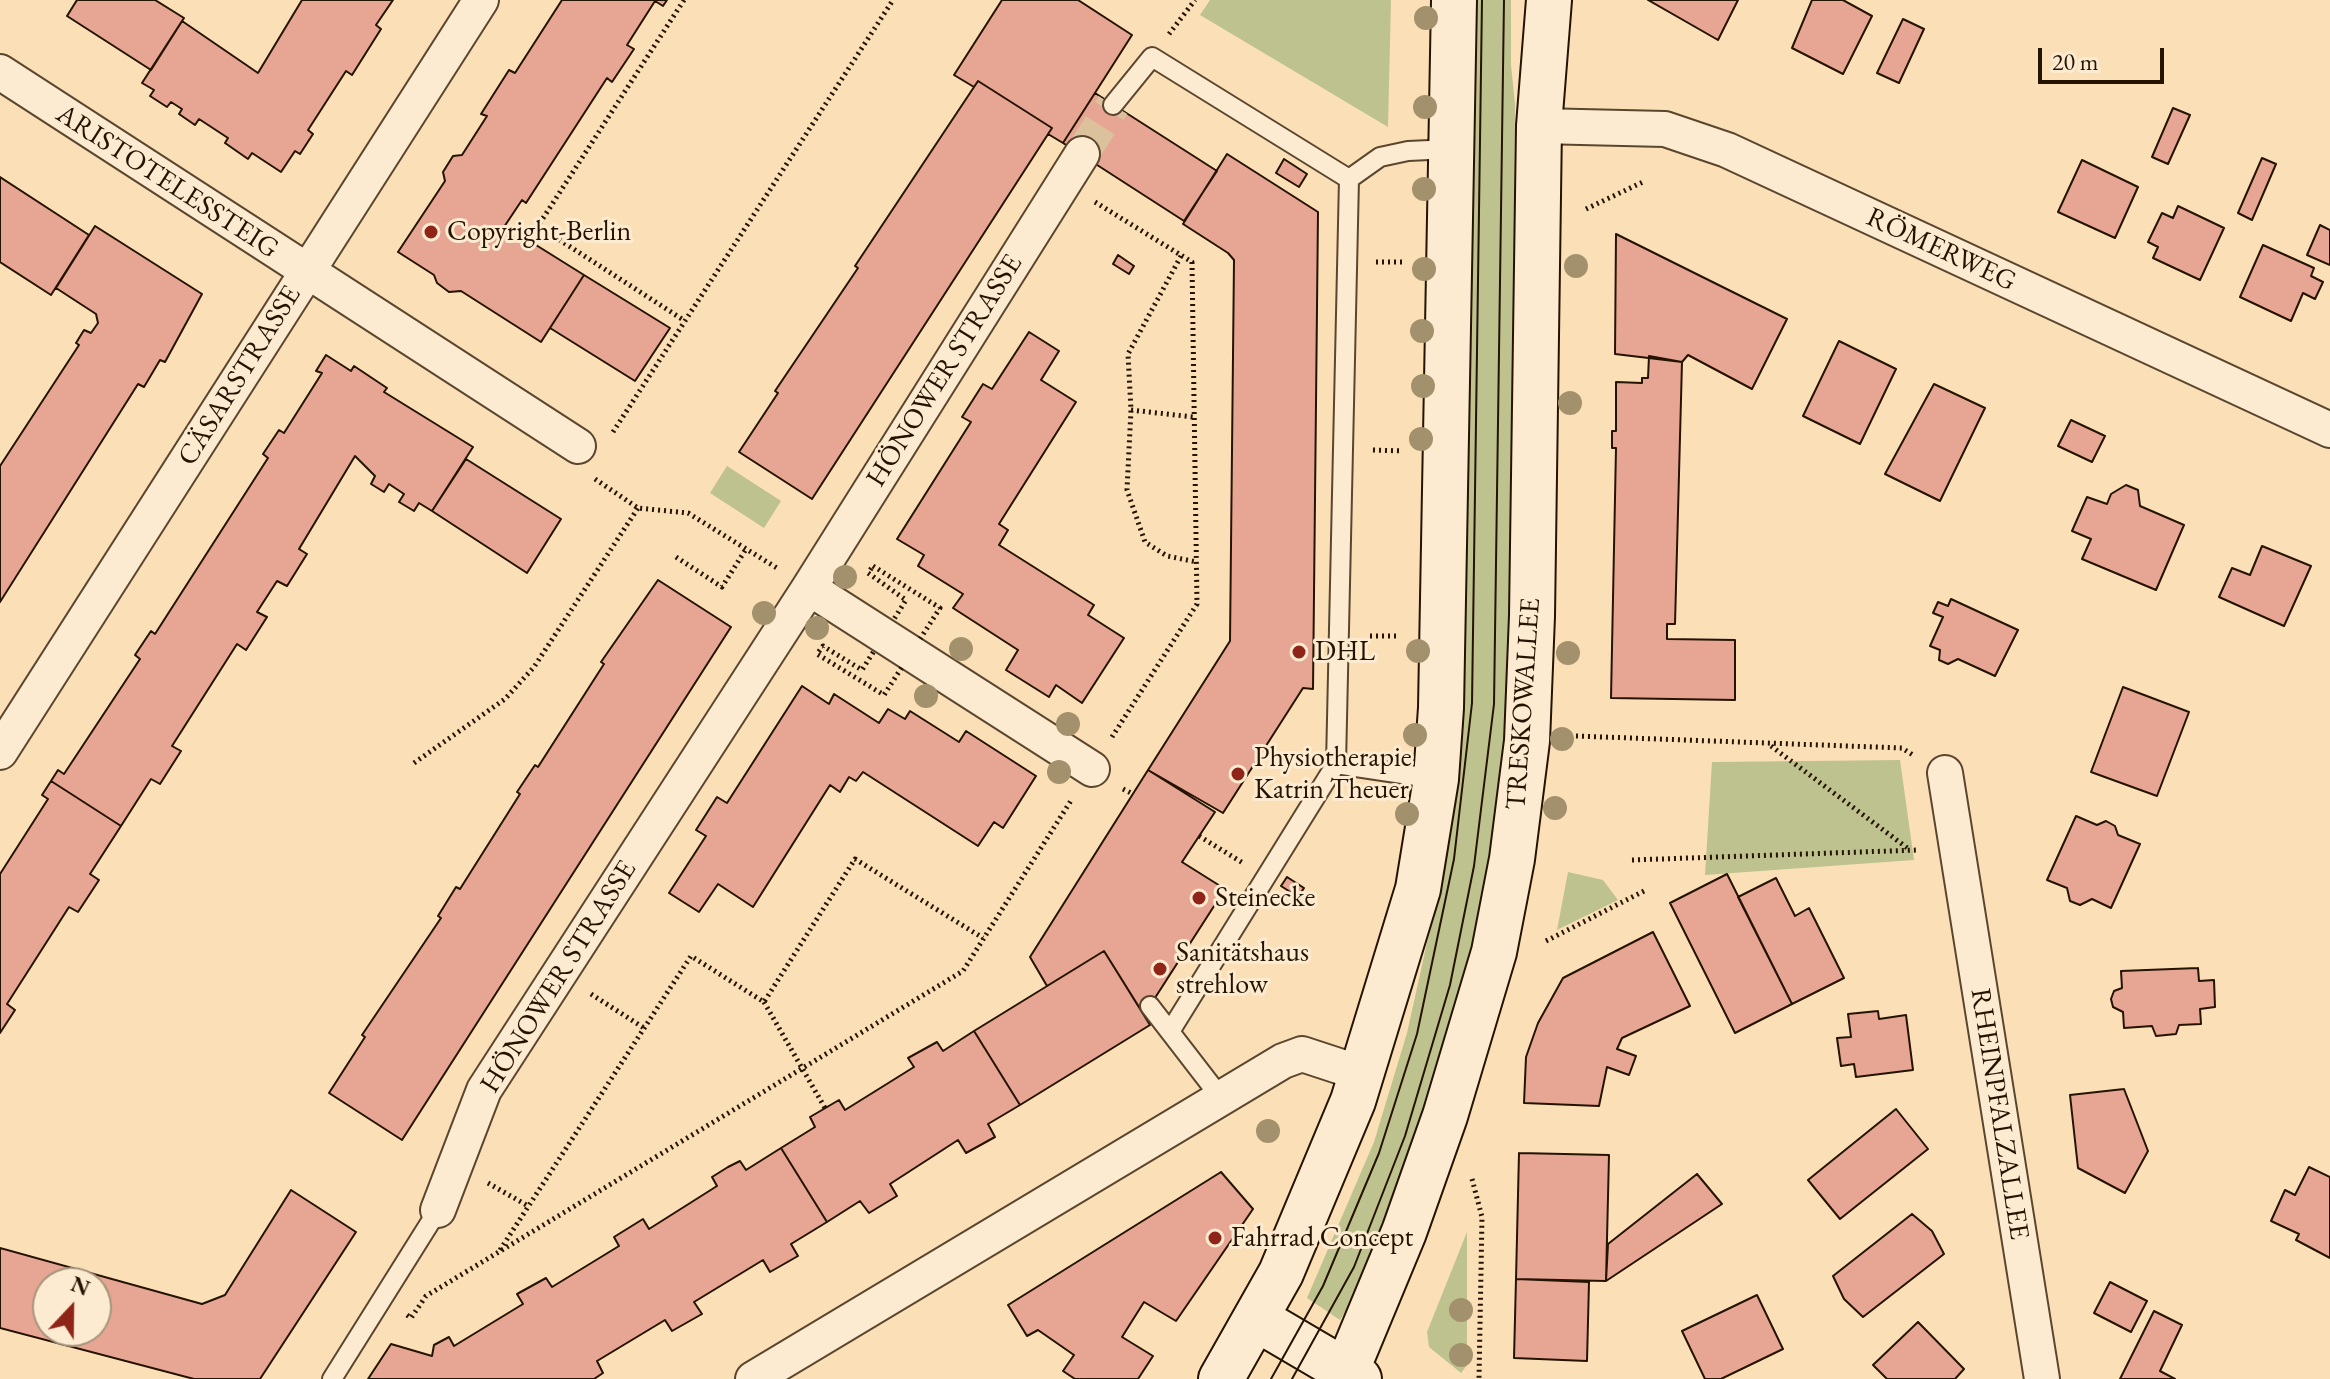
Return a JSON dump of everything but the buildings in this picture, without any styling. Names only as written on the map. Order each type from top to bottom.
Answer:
[{"type":"main road","points":[[1221,1379],[1281,1273],[1363,1074],[1418,889],[1436,779],[1445,603],[1454,0]]},
{"type":"main road","name":"TRESKOWALLEE","points":[[1349,1377],[1445,1116],[1494,952],[1512,859],[1527,741],[1532,616],[1539,126],[1549,0]]},
{"type":"main road","points":[[1257,1319],[1349,1377]]},
{"type":"street","name":"CÄSARSTRASSE","points":[[0,752],[481,0]]},
{"type":"street","name":"ARISTOTELESSTEIG","points":[[0,72],[305,273],[578,446]]},
{"type":"street","name":"RÖMERWEG","points":[[1539,126],[1665,129],[1727,150],[2330,430]]},
{"type":"street","name":"HÖNOWER STRASSE","points":[[438,1210],[484,1090],[809,588],[1073,168]]},
{"type":"street","points":[[809,588],[1092,769]]},
{"type":"street","name":"RHEINPFALZALLEE","points":[[1945,773],[2042,1379]]},
{"type":"street","points":[[753,1379],[1283,1061],[1302,1054],[1363,1074]]},
{"type":"lane","points":[[1113,105],[1152,57],[1349,179]]},
{"type":"lane","points":[[1349,179],[1380,157],[1408,151],[1451,149]]},
{"type":"lane","points":[[1171,1030],[1336,764],[1349,179]]},
{"type":"lane","points":[[1336,764],[1436,779]]},
{"type":"lane","points":[[1150,1006],[1221,1098]]},
{"type":"lane","name":"HÖNOWER STRASSE","points":[[332,1379],[438,1210]]},
{"type":"path","points":[[684,0],[538,226],[685,321]]},
{"type":"path","points":[[611,436],[893,0]]},
{"type":"path","points":[[1187,0],[1193,3],[1195,0]]},
{"type":"path","points":[[411,1318],[426,1296],[963,971],[1197,604],[1192,262],[1073,168]]},
{"type":"path","points":[[1586,209],[1645,181]]},
{"type":"path","points":[[1181,256],[1128,354],[1131,410],[1127,490],[1145,542],[1167,556],[1197,562]]},
{"type":"path","points":[[1386,262],[1406,262]]},
{"type":"path","points":[[1131,410],[1193,417]]},
{"type":"path","points":[[578,446],[582,470],[638,508],[688,513],[809,588]]},
{"type":"path","points":[[1385,450],[1403,451]]},
{"type":"path","points":[[414,763],[505,699],[534,667],[638,508]]},
{"type":"path","points":[[676,557],[722,587],[746,549]]},
{"type":"path","points":[[884,636],[906,600],[868,573],[873,566],[940,608],[931,622]]},
{"type":"path","points":[[1366,636],[1401,636]]},
{"type":"path","points":[[1576,736],[1902,748],[1945,773]]},
{"type":"path","points":[[1770,745],[1911,850]]},
{"type":"path","points":[[1199,836],[1266,877]]},
{"type":"path","points":[[1632,860],[1955,849]]},
{"type":"path","points":[[764,1002],[855,859],[983,938]]},
{"type":"path","points":[[1546,941],[1644,891]]},
{"type":"path","points":[[500,1251],[691,956],[764,1002],[825,1108]]},
{"type":"path","points":[[595,997],[644,1028]]},
{"type":"path","points":[[1472,1179],[1482,1217],[1479,1379]]},
{"type":"green space","points":[[1210,0],[1391,0],[1388,127],[1200,15]]},
{"type":"green space","points":[[1473,0],[1511,0],[1511,65],[1515,104],[1512,514],[1505,741],[1484,895],[1447,1044],[1394,1203],[1353,1299],[1340,1320],[1307,1298],[1374,1142],[1407,1033],[1438,893],[1455,777],[1464,674]]},
{"type":"green space","points":[[727,466],[781,501],[764,528],[710,493]]},
{"type":"green space","points":[[1900,760],[1914,860],[1705,875],[1712,762]]},
{"type":"green space","points":[[1568,872],[1603,880],[1618,900],[1557,930]]},
{"type":"green space","points":[[1467,1232],[1467,1365],[1461,1373],[1429,1347],[1427,1332]]},
{"type":"tunnel","points":[[1082,154],[1113,105]]},
{"type":"tram line","points":[[1271,1379],[1323,1286],[1379,1153],[1417,1034],[1454,859],[1472,703],[1482,0]]},
{"type":"tram line","points":[[1292,1379],[1354,1267],[1405,1136],[1450,985],[1474,866],[1494,704],[1504,0]]},
{"type":"place","name":"Copyright-Berlin","points":[[431,232]]},
{"type":"place","name":"DHL","points":[[1299,652]]},
{"type":"place","name":"Physiotherapie Katrin Theuer","points":[[1238,774]]},
{"type":"place","name":"Steinecke","points":[[1199,898]]},
{"type":"place","name":"Sanitätshaus strehlow","points":[[1160,969]]},
{"type":"place","name":"Fahrrad Concept","points":[[1215,1238]]}]
